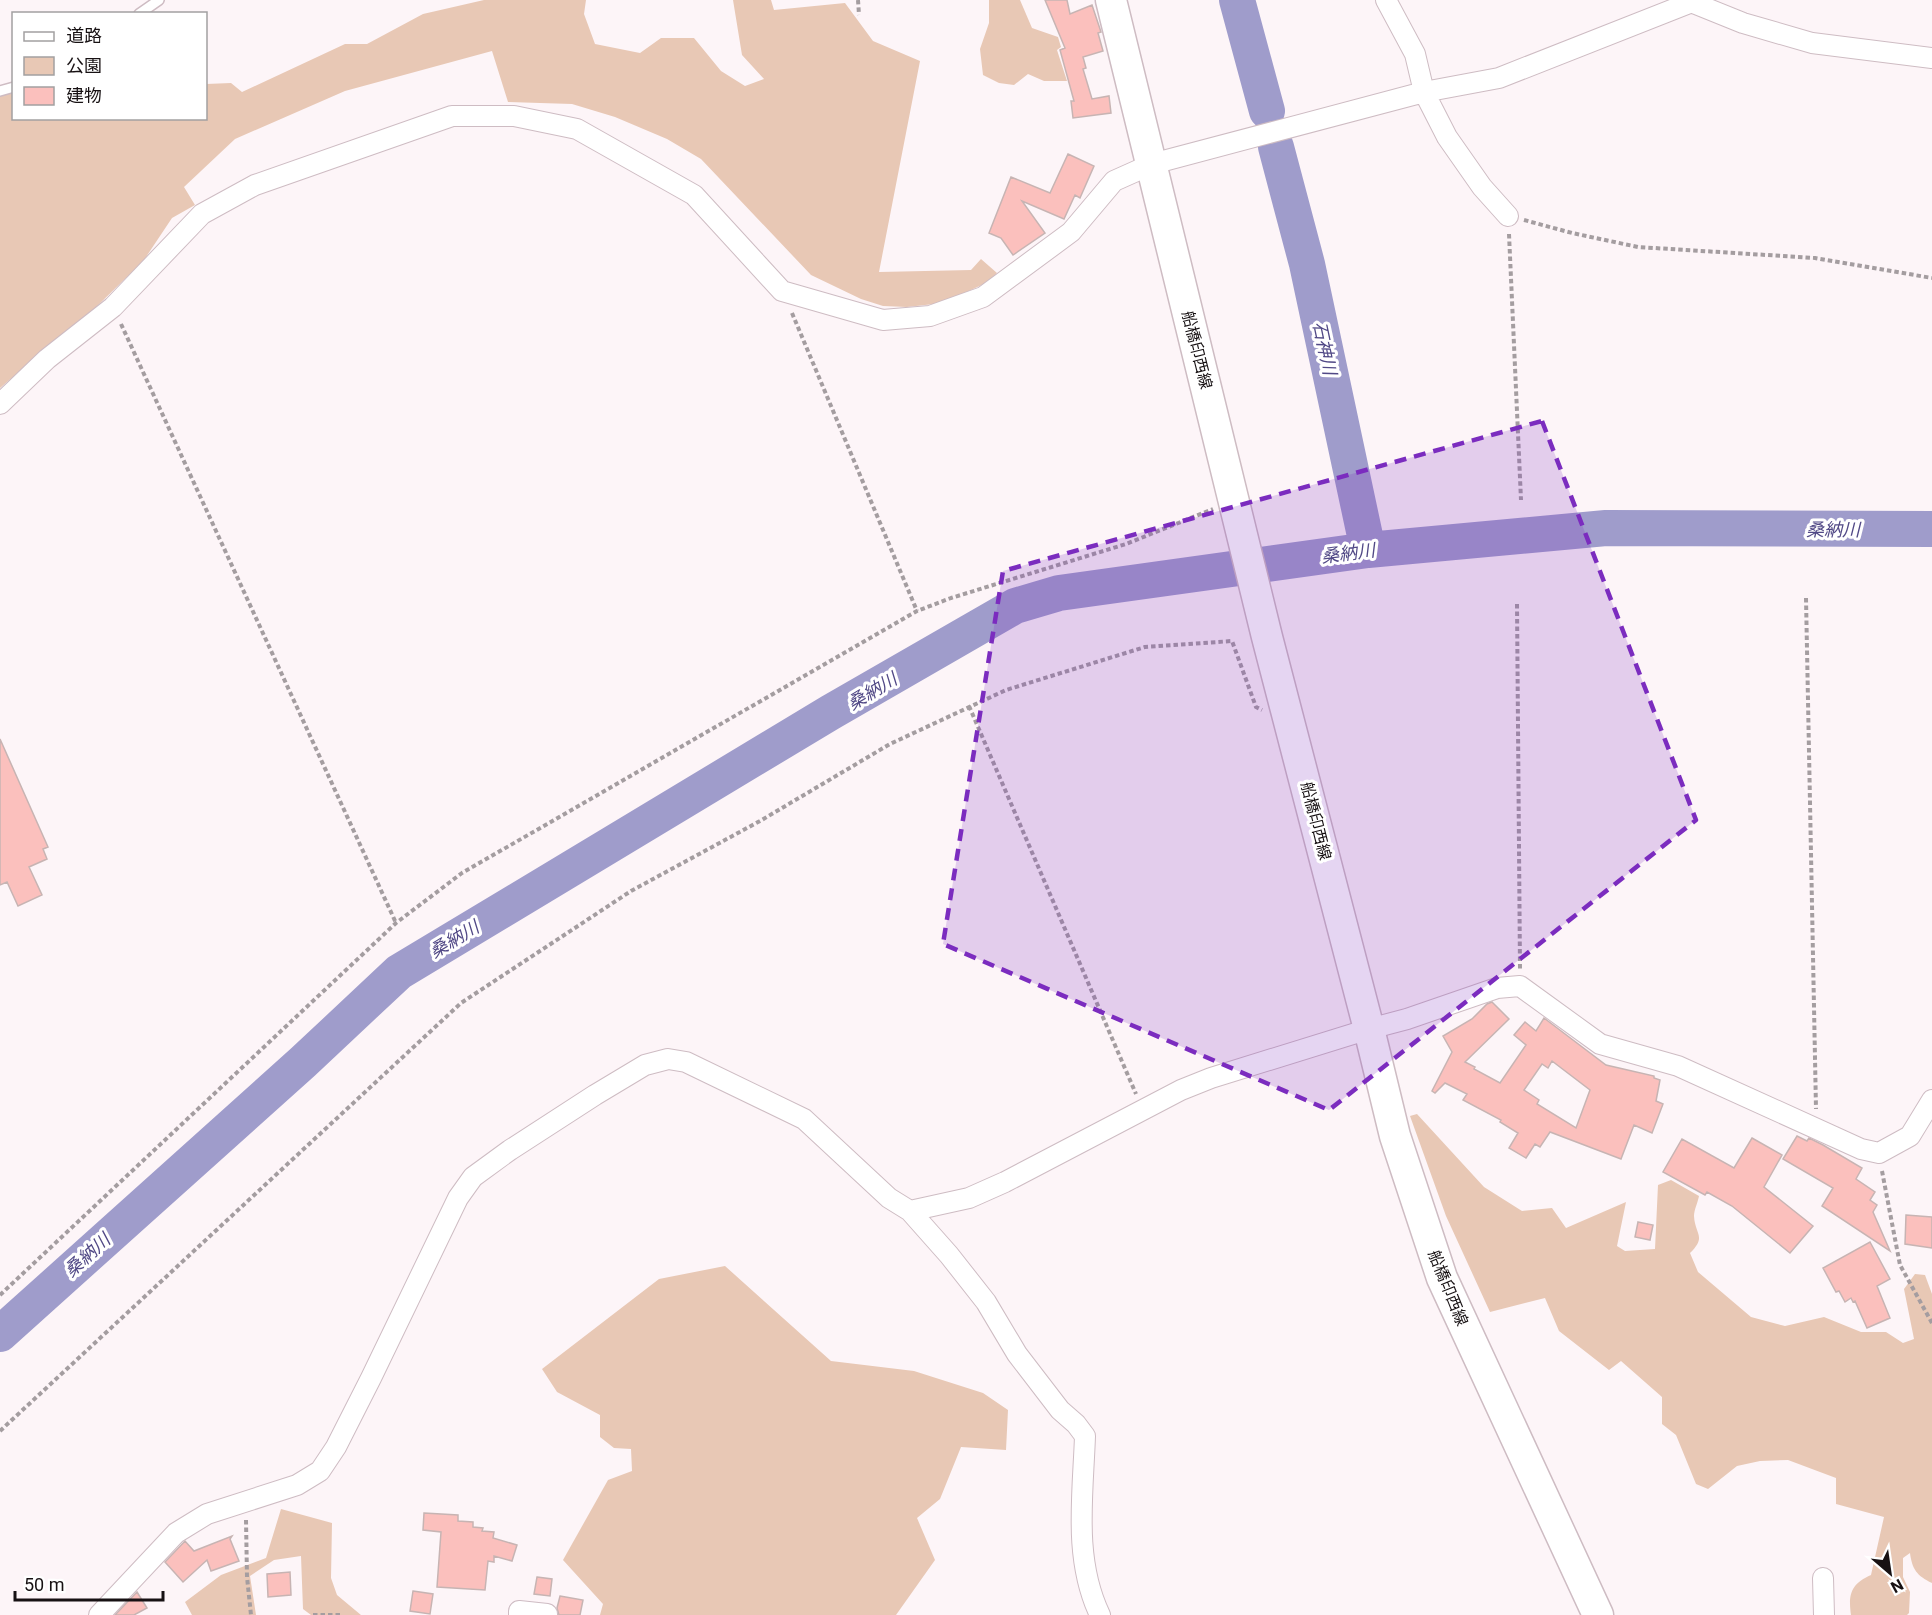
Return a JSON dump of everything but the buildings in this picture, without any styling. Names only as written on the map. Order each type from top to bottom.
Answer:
[{"type":"main road","name":"船橋印西線","points":[[1111,0],[1267,637],[1395,1136],[1443,1278],[1598,1615]]},
{"type":"street","points":[[1386,0],[1415,54],[1424,92],[1447,137],[1482,187],[1508,216]]},
{"type":"street","points":[[0,404],[47,359],[113,307],[202,214],[255,185],[452,116],[514,116],[577,129],[694,195],[782,291],[884,320],[930,316],[983,297],[1071,232],[1114,181],[1152,164],[1424,92],[1499,78],[1694,1],[1743,23],[1812,43],[1932,58]]},
{"type":"street","points":[[910,1211],[969,1198],[1181,1090],[1211,1078],[1407,1019],[1497,988],[1520,986],[1600,1044],[1678,1066],[1861,1149],[1879,1153],[1910,1136],[1932,1100]]},
{"type":"street","points":[[99,1615],[176,1533],[207,1514],[297,1485],[320,1471],[336,1447],[371,1378],[458,1198],[473,1177],[567,1113],[645,1065],[668,1059],[686,1062],[804,1119],[889,1198],[910,1211],[986,1302],[1017,1354],[1060,1410],[1076,1424],[1085,1436],[1081,1536],[1089,1587],[1100,1615]]},
{"type":"street","points":[[1823,1578],[1824,1615]]},
{"type":"street","points":[[519,1615],[519,1611],[547,1614]]},
{"type":"lane","points":[[142,12],[159,0]]},
{"type":"path","points":[[858,0],[859,15]]},
{"type":"path","points":[[1521,500],[1508,216],[1638,247],[1815,258],[1932,278]]},
{"type":"path","points":[[782,291],[917,611]]},
{"type":"path","points":[[113,307],[396,923]]},
{"type":"path","points":[[0,1295],[396,923],[462,873],[917,611],[951,598],[1236,512]]},
{"type":"path","points":[[1806,598],[1816,1130]]},
{"type":"path","points":[[1517,604],[1520,986]]},
{"type":"path","points":[[0,1431],[461,1003],[631,891],[760,821],[890,744],[1006,690],[1145,646],[1232,641],[1256,708],[1290,722]]},
{"type":"path","points":[[969,706],[1144,1110]]},
{"type":"path","points":[[1879,1153],[1900,1265],[1932,1323]]},
{"type":"path","points":[[246,1501],[247,1577],[251,1615]]},
{"type":"path","points":[[313,1615],[343,1615]]},
{"type":"highlighted area","points":[[1542,421],[1696,820],[1329,1110],[943,944],[1003,571]]},
{"type":"green space","points":[[484,0],[586,0],[584,14],[595,44],[640,53],[661,38],[694,38],[721,71],[745,86],[764,79],[742,55],[733,0],[771,0],[774,10],[845,3],[873,41],[920,61],[879,272],[971,270],[981,259],[997,273],[988,282],[943,303],[907,307],[883,306],[861,299],[811,275],[701,159],[667,139],[615,117],[572,104],[508,102],[492,51],[345,91],[235,139],[184,187],[195,205],[172,218],[144,260],[81,322],[0,388],[0,94],[12,90],[12,120],[207,120],[207,84],[231,83],[242,92],[345,44],[367,44],[423,14]]},
{"type":"green space","points":[[989,0],[1020,0],[1032,28],[1058,37],[1061,47],[1057,50],[1067,81],[1044,81],[1028,74],[1014,85],[999,83],[983,75],[980,49],[989,23]]},
{"type":"green space","points":[[1417,1114],[1484,1187],[1522,1211],[1552,1208],[1566,1228],[1626,1202],[1617,1246],[1625,1251],[1655,1249],[1658,1185],[1671,1180],[1699,1196],[1694,1216],[1699,1239],[1690,1253],[1698,1272],[1751,1317],[1785,1326],[1824,1317],[1861,1332],[1886,1332],[1903,1343],[1914,1339],[1904,1289],[1915,1274],[1925,1275],[1932,1294],[1932,1583],[1916,1571],[1910,1553],[1903,1558],[1903,1577],[1910,1592],[1907,1615],[1851,1615],[1852,1591],[1859,1582],[1871,1575],[1884,1517],[1836,1504],[1836,1478],[1788,1460],[1760,1461],[1737,1466],[1708,1489],[1696,1484],[1676,1435],[1662,1424],[1662,1397],[1621,1361],[1609,1370],[1559,1331],[1545,1298],[1490,1312],[1446,1216],[1410,1116]]},
{"type":"green space","points":[[725,1266],[831,1361],[914,1371],[983,1393],[1008,1410],[1006,1450],[961,1447],[940,1499],[917,1518],[935,1560],[896,1615],[600,1615],[603,1604],[563,1560],[608,1480],[632,1471],[631,1449],[614,1448],[600,1437],[600,1415],[557,1392],[542,1369],[659,1279]]},
{"type":"green space","points":[[281,1509],[332,1523],[331,1578],[337,1595],[361,1615],[311,1615],[303,1609],[301,1556],[274,1560],[250,1576],[256,1615],[192,1615],[185,1602],[221,1575],[266,1558]]},
{"type":"waterway","name":"石神川","points":[[1237,0],[1267,111]]},
{"type":"waterway","name":"石神川","points":[[1276,147],[1307,264],[1368,550]]},
{"type":"waterway","name":"桑納川","points":[[0,1334],[303,1062],[399,972],[831,712],[1015,606],[1059,593],[1368,550],[1606,528],[1932,529]]}]
